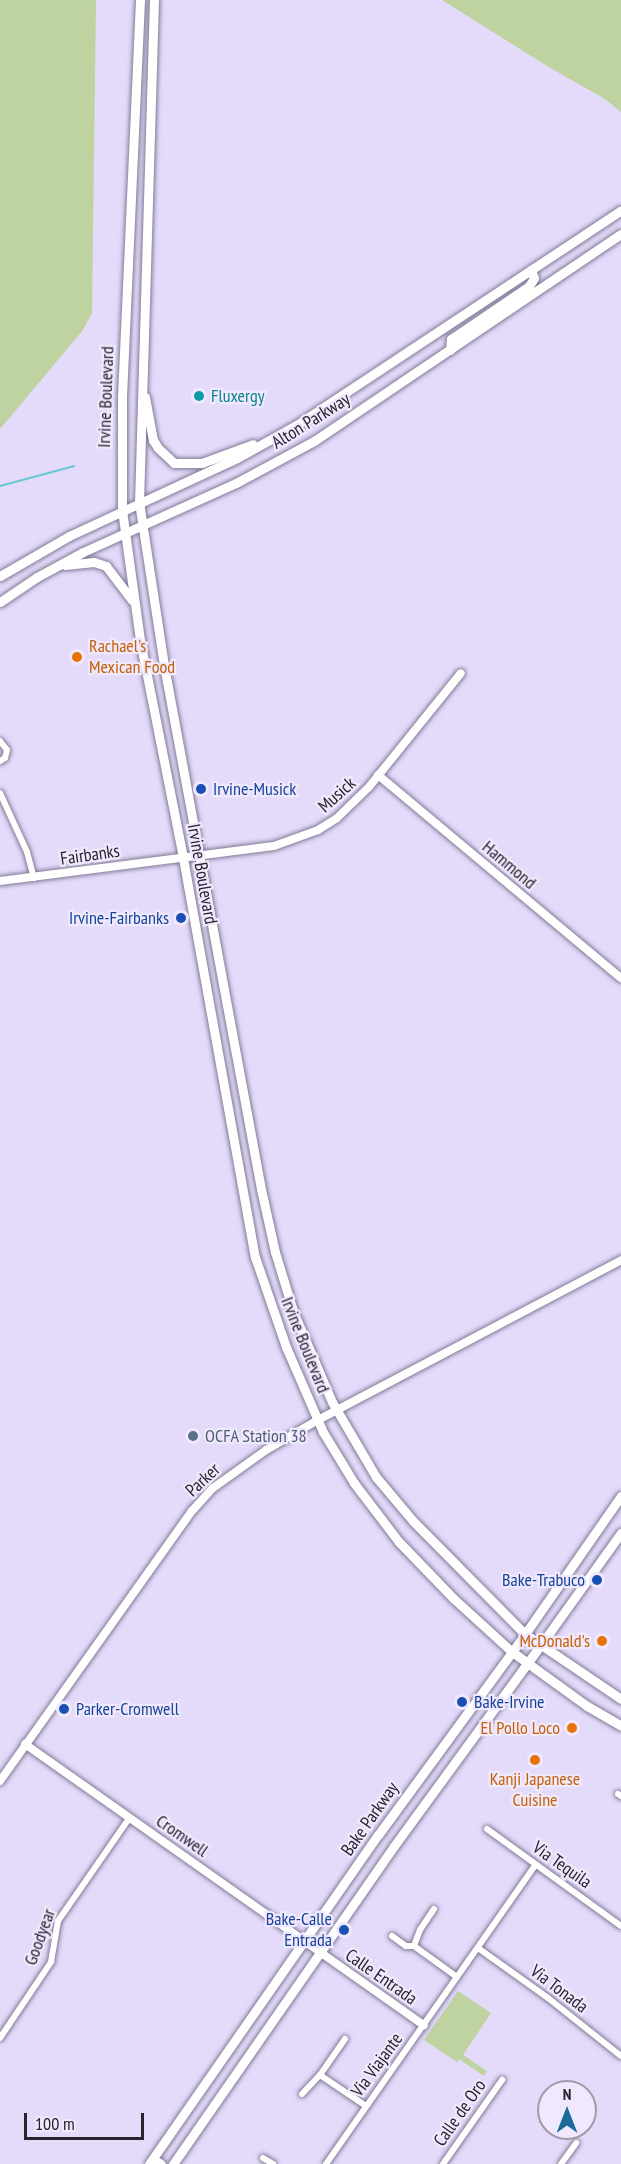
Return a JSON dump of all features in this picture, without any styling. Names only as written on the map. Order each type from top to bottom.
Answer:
[{"type":"main road","name":"Irvine Boulevard","points":[[140,0],[121,420],[124,533],[133,602],[183,858],[247,1225],[270,1304],[318,1420],[354,1483],[399,1542],[453,1598],[511,1651],[587,1706],[621,1726]]},
{"type":"main road","name":"Irvine Boulevard","points":[[154,0],[142,370],[140,502],[142,525],[162,653],[267,1220],[293,1311],[336,1411],[376,1477],[405,1512],[525,1634],[621,1699]]},
{"type":"main road","name":"Alton Parkway","points":[[0,576],[62,539],[237,458],[283,432],[621,210]]},
{"type":"main road","name":"Alton Parkway","points":[[0,602],[57,566],[236,483],[285,457],[450,350],[621,234]]},
{"type":"main road","points":[[450,350],[451,339],[529,286],[534,278],[531,270]]},
{"type":"main road","points":[[142,370],[153,440],[174,463],[202,463],[283,432]]},
{"type":"main road","points":[[57,566],[89,562],[106,566],[133,602]]},
{"type":"main road","name":"Bake Parkway","points":[[154,2162],[305,1941],[621,1496]]},
{"type":"main road","name":"Bake Parkway","points":[[173,2164],[321,1952],[621,1533]]},
{"type":"street","name":"Musick","points":[[183,858],[274,846],[318,830],[337,818],[378,775],[462,672]]},
{"type":"street","points":[[0,741],[7,750],[5,758],[0,761]]},
{"type":"street","name":"Hammond","points":[[378,775],[621,978]]},
{"type":"street","points":[[0,793],[27,852],[34,878]]},
{"type":"street","name":"Fairbanks","points":[[0,881],[183,858]]},
{"type":"street","name":"Parker","points":[[0,1781],[199,1503],[242,1465],[318,1420],[621,1260]]},
{"type":"street","name":"Cromwell","points":[[25,1744],[321,1952]]},
{"type":"street","name":"Goodyear","points":[[0,2038],[51,1962],[58,1921],[130,1818]]},
{"type":"street","name":"Via Tequila","points":[[487,1829],[621,1926]]},
{"type":"street","name":"Via Viajante","points":[[326,2164],[535,1865]]},
{"type":"street","points":[[414,1946],[420,1930],[434,1909]]},
{"type":"street","points":[[392,1936],[406,1946],[414,1946],[458,1977]]},
{"type":"street","name":"Via Tonada","points":[[478,1948],[548,1998],[621,2056]]},
{"type":"street","name":"Calle Entrada","points":[[321,1952],[424,2025]]},
{"type":"street","points":[[302,2094],[320,2075],[345,2039]]},
{"type":"street","points":[[320,2075],[366,2106]]},
{"type":"street","name":"Calle de Oro","points":[[443,2164],[502,2080]]},
{"type":"street","points":[[561,2164],[576,2143]]},
{"type":"street","points":[[263,2158],[273,2164]]},
{"type":"green space","points":[[0,0],[96,0],[92,313],[83,330],[0,429]]},
{"type":"green space","points":[[442,0],[621,0],[621,112],[605,99],[547,66]]},
{"type":"green space","points":[[458,1991],[491,2013],[463,2055],[487,2071],[484,2076],[459,2059],[457,2062],[424,2040]]},
{"type":"waterway","points":[[0,486],[74,466]]},
{"type":"place","name":"Fluxergy","points":[[199,396]]},
{"type":"place","name":"Rachael's Mexican Food","points":[[77,657]]},
{"type":"place","name":"Irvine-Musick","points":[[201,789]]},
{"type":"place","name":"Irvine-Fairbanks","points":[[181,918]]},
{"type":"place","name":"OCFA Station 38","points":[[193,1436]]},
{"type":"place","name":"Bake-Trabuco","points":[[597,1580]]},
{"type":"place","name":"McDonald's","points":[[602,1641]]},
{"type":"place","name":"Bake-Irvine","points":[[462,1702]]},
{"type":"place","name":"Parker-Cromwell","points":[[64,1709]]},
{"type":"place","name":"El Pollo Loco","points":[[572,1728]]},
{"type":"place","name":"Kanji Japanese Cuisine","points":[[535,1760]]},
{"type":"place","name":"Bake-Calle Entrada","points":[[344,1930]]}]
